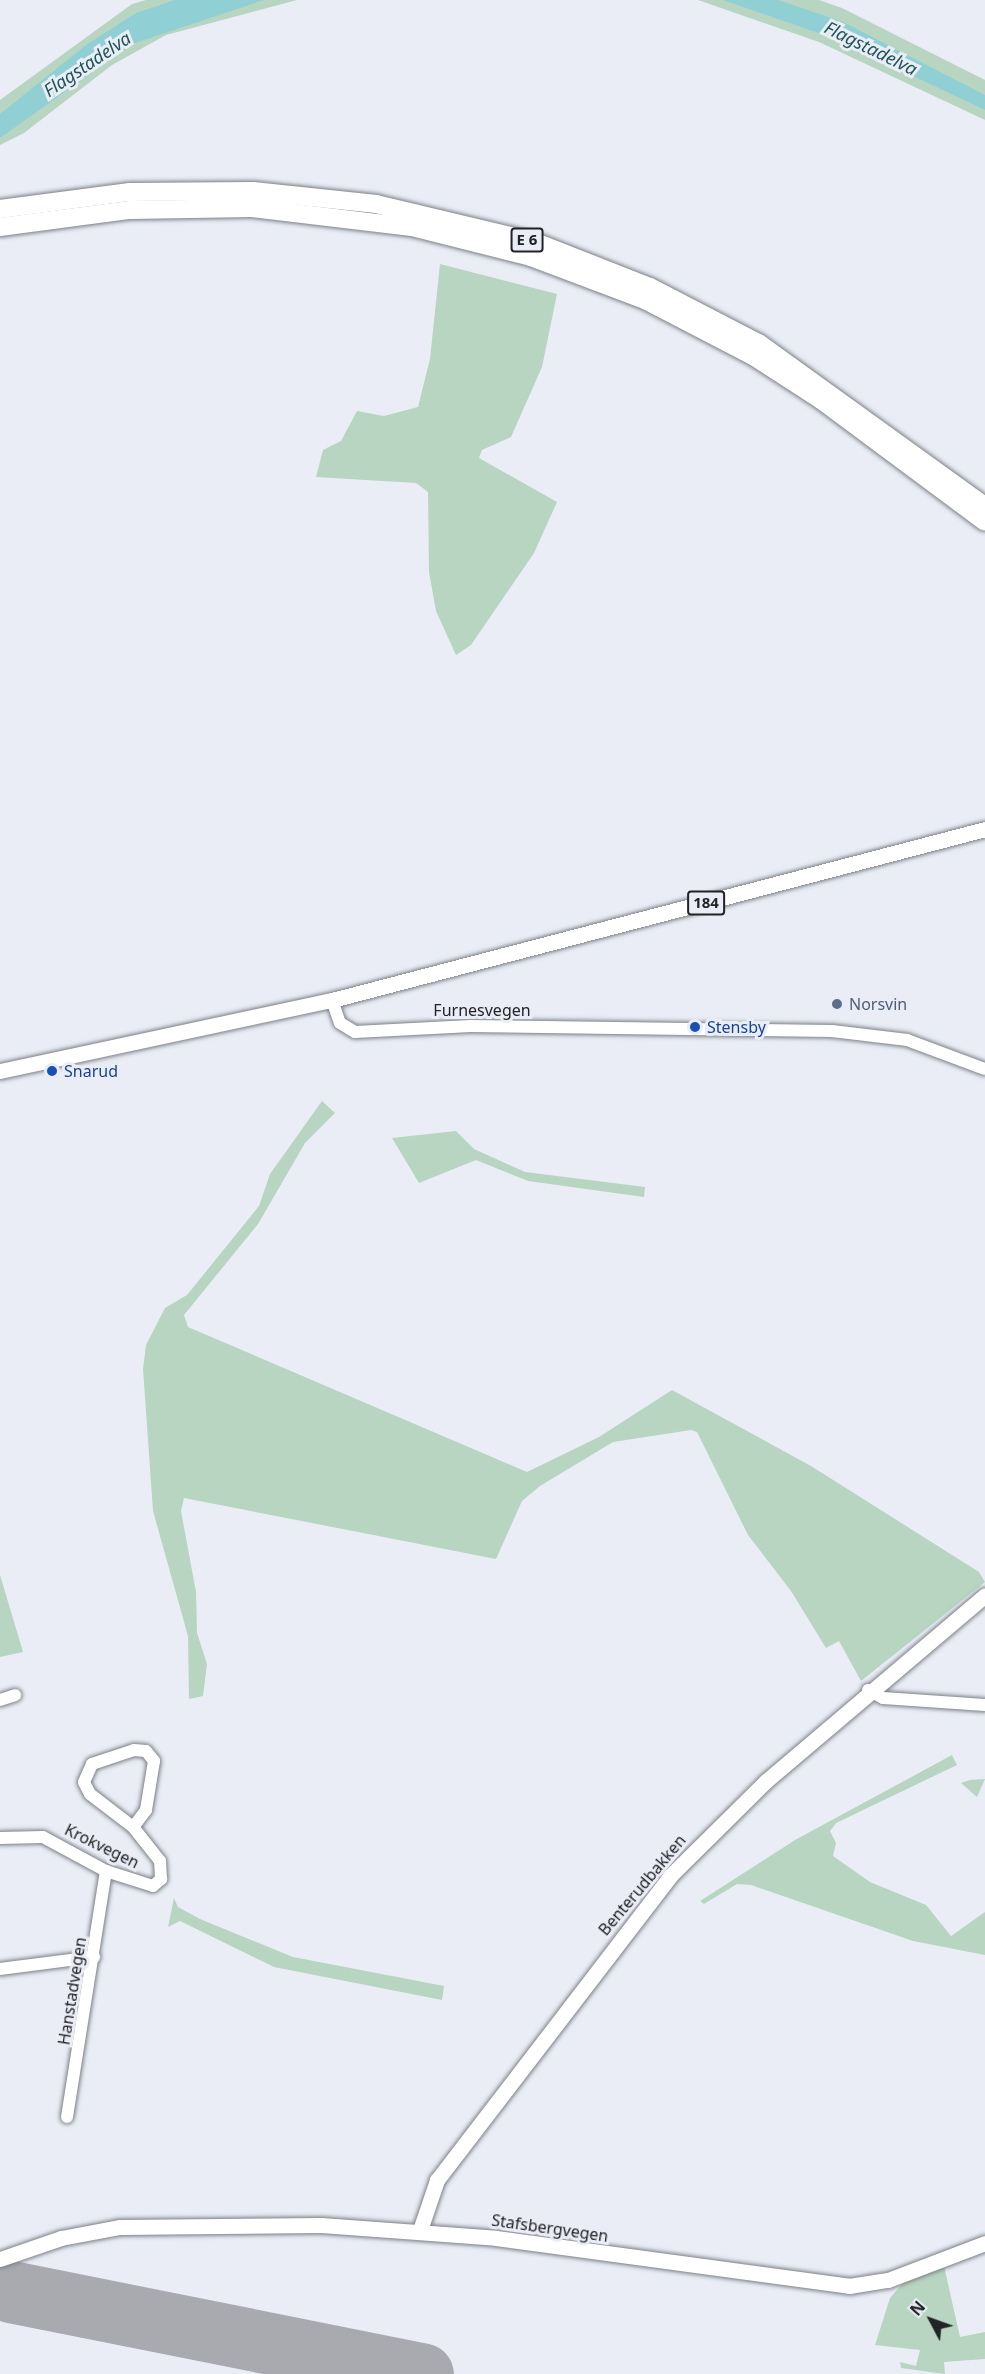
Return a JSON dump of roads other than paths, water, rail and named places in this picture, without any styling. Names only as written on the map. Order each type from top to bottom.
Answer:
[{"type":"highway","name":"E 6","points":[[0,208],[130,192],[263,191],[375,204],[535,242],[650,287],[760,344],[985,506]]},
{"type":"highway","name":"E 6","points":[[0,227],[130,210],[252,208],[412,227],[531,257],[645,300],[753,356],[821,400],[985,522]]},
{"type":"main road","name":"184","points":[[0,1071],[332,1000],[985,829]]},
{"type":"main road","name":"Benterudbakken","points":[[420,2230],[437,2180],[670,1876],[868,1690],[985,1594]]},
{"type":"main road","name":"Stafsbergvegen","points":[[0,2259],[102,2229],[277,2225],[420,2230],[849,2286],[888,2280],[985,2243]]},
{"type":"street","name":"Furnesvegen","points":[[332,1000],[340,1023],[355,1032],[471,1026],[832,1031],[907,1040],[985,1069]]},
{"type":"street","points":[[868,1690],[883,1698],[985,1705]]},
{"type":"street","points":[[0,1700],[15,1695]]},
{"type":"street","name":"Krokvegen","points":[[0,1838],[43,1837],[106,1871],[149,1886],[161,1879],[158,1856],[134,1827],[90,1794],[84,1774],[99,1760],[140,1750],[154,1761],[146,1810],[134,1827]]},
{"type":"street","name":"Hanstadvegen","points":[[67,2117],[106,1871]]},
{"type":"street","points":[[0,1969],[94,1957]]},
{"type":"water","name":"Flagstadelva","points":[[175,0],[264,0],[132,44],[0,138],[0,114],[86,45],[136,13]]},
{"type":"water","name":"Flagstadelva","points":[[723,0],[778,0],[843,22],[985,95],[985,110],[833,38]]},
{"type":"place","name":"Norsvin","points":[[837,1004]]},
{"type":"place","name":"Stensby","points":[[695,1027]]},
{"type":"place","name":"Snarud","points":[[52,1071]]}]
